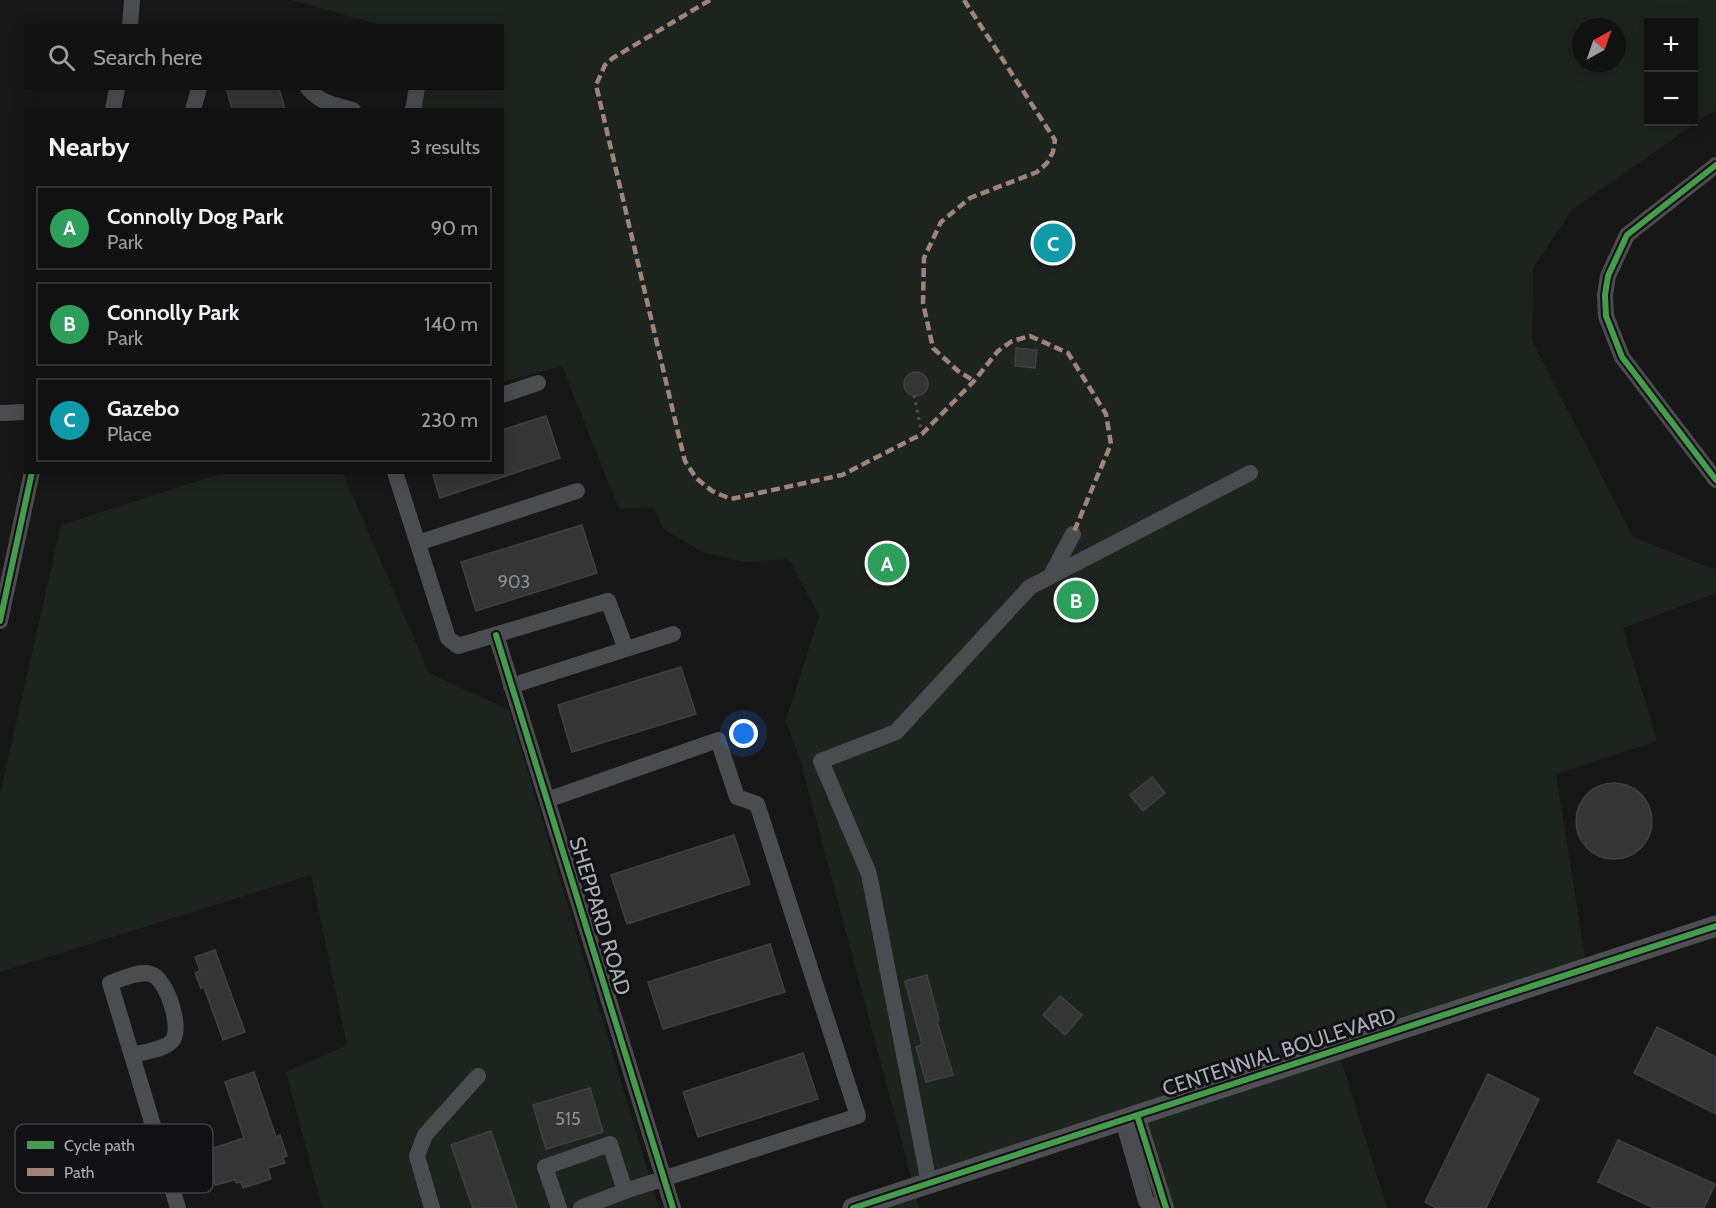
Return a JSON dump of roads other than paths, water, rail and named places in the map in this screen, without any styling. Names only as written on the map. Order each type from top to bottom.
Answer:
[{"type":"main road","name":"CENTENNIAL BOULEVARD","points":[[853,1208],[1716,926]]},
{"type":"street","points":[[130,24],[132,0]]},
{"type":"street","points":[[113,108],[117,90]]},
{"type":"street","points":[[310,90],[324,103],[345,108]]},
{"type":"street","points":[[413,108],[417,90]]},
{"type":"street","points":[[1716,165],[1627,235],[1608,276],[1605,295],[1606,316],[1622,357],[1716,480]]},
{"type":"street","points":[[504,394],[538,383]]},
{"type":"street","points":[[0,413],[24,412]]},
{"type":"street","points":[[929,1183],[869,874],[821,761],[896,732],[1030,588],[1250,473]]},
{"type":"street","points":[[0,621],[32,474]]},
{"type":"street","points":[[396,474],[448,638],[458,646],[608,601],[626,649]]},
{"type":"street","points":[[418,543],[577,491]]},
{"type":"street","points":[[1050,577],[1073,534]]},
{"type":"street","points":[[512,686],[673,634]]},
{"type":"street","name":"SHEPPARD ROAD","points":[[496,635],[673,1208]]},
{"type":"street","points":[[547,800],[718,740],[737,796],[757,804],[858,1116],[625,1191],[581,1208]]},
{"type":"street","points":[[132,1055],[167,1045],[174,1039],[176,1032],[164,986],[157,976],[148,973],[110,983],[153,1124]]},
{"type":"street","points":[[432,1208],[417,1156],[425,1135],[478,1076]]},
{"type":"street","points":[[1130,1118],[1146,1201],[1154,1208]]},
{"type":"street","points":[[1130,1118],[1166,1208]]},
{"type":"street","points":[[559,1208],[545,1167],[610,1144],[625,1191]]},
{"type":"street","points":[[173,1193],[178,1208]]},
{"type":"place","name":"Gazebo","points":[[1053,243]]},
{"type":"place","name":"Connolly Dog Park","points":[[887,563]]},
{"type":"place","name":"Connolly Park","points":[[1076,600]]}]
